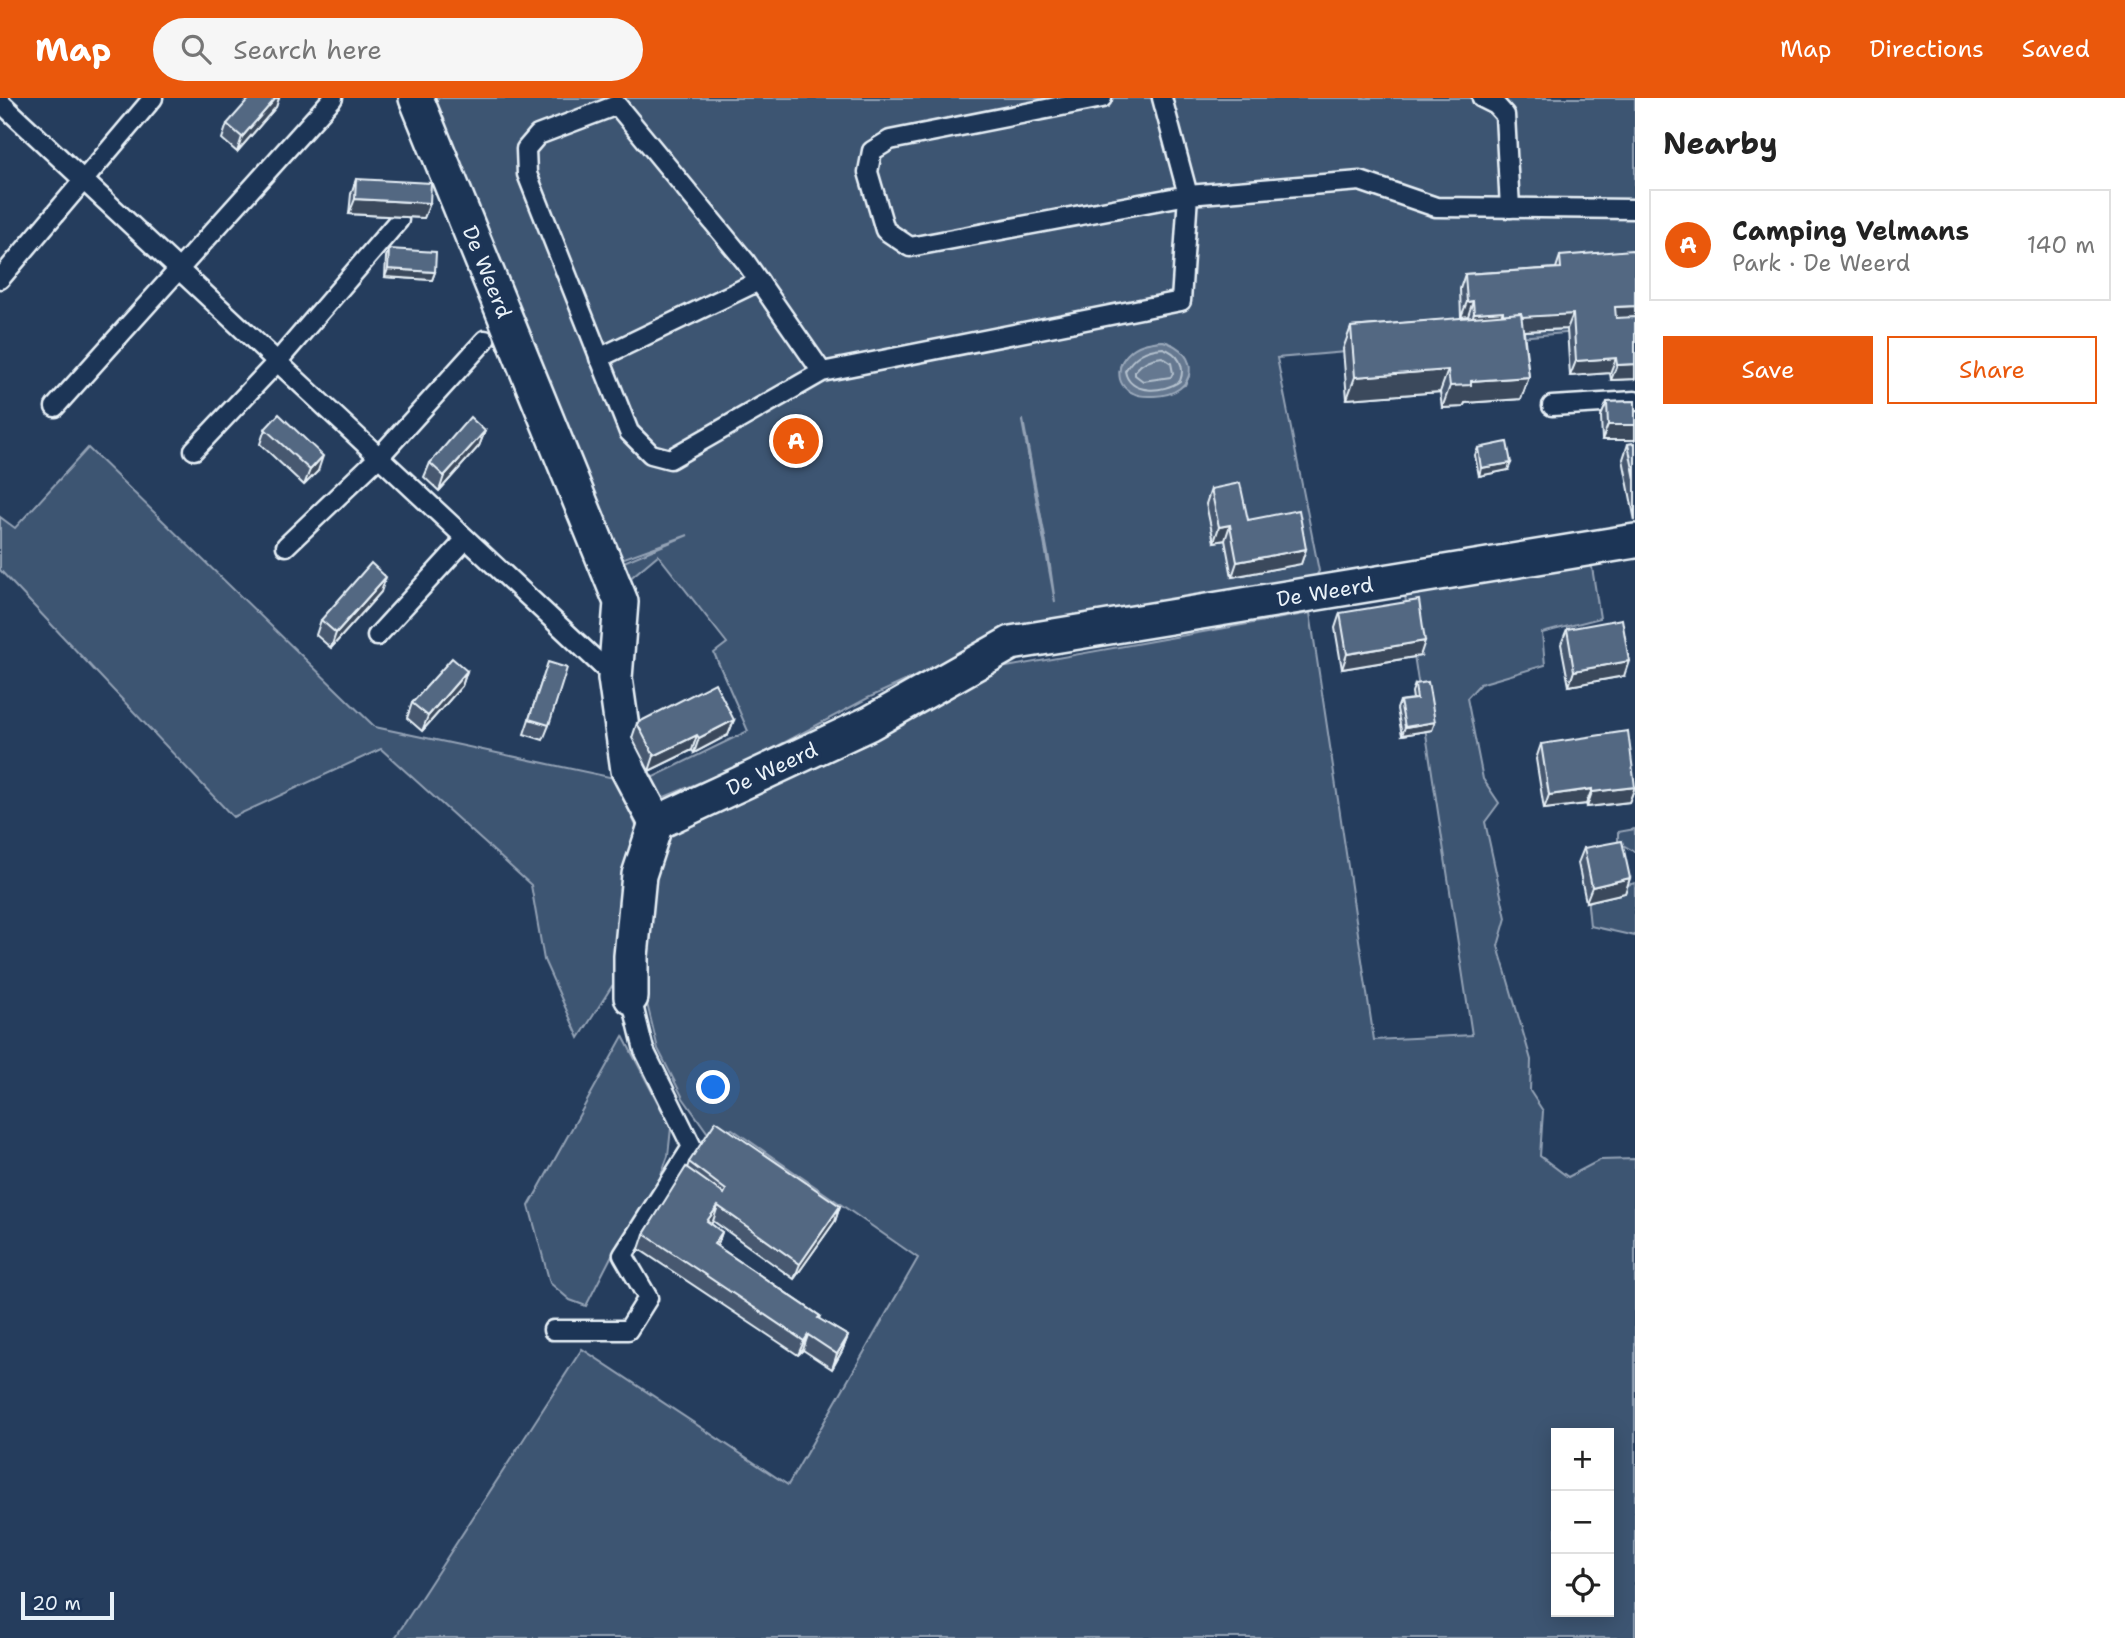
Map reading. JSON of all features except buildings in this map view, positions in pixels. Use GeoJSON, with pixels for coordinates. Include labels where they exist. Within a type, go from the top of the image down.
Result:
{"type":"FeatureCollection","features":[{"type":"Feature","properties":{"kind":"street","name":"De Weerd"},"geometry":{"type":"LineString","coordinates":[[416,98],[621,602],[615,678],[628,770],[656,823],[870,723],[1011,643],[1635,541]]}},
{"type":"Feature","properties":{"kind":"street"},"geometry":{"type":"LineString","coordinates":[[631,997],[631,956],[639,875],[656,823]]}},
{"type":"Feature","properties":{"kind":"lane"},"geometry":{"type":"LineString","coordinates":[[0,279],[153,98]]}},
{"type":"Feature","properties":{"kind":"lane"},"geometry":{"type":"LineString","coordinates":[[55,407],[333,98]]}},
{"type":"Feature","properties":{"kind":"lane"},"geometry":{"type":"LineString","coordinates":[[1102,98],[890,140],[872,151],[868,172],[885,230],[911,247],[1188,195],[1360,181],[1436,207],[1635,209]]}},
{"type":"Feature","properties":{"kind":"lane"},"geometry":{"type":"LineString","coordinates":[[822,372],[759,281],[623,101],[538,135],[526,149],[527,174],[628,432],[651,454],[670,459],[822,372],[1181,301],[1188,195],[1162,98]]}},
{"type":"Feature","properties":{"kind":"lane"},"geometry":{"type":"LineString","coordinates":[[1482,98],[1496,105],[1505,115],[1510,208]]}},
{"type":"Feature","properties":{"kind":"lane"},"geometry":{"type":"LineString","coordinates":[[0,102],[615,678]]}},
{"type":"Feature","properties":{"kind":"lane"},"geometry":{"type":"LineString","coordinates":[[194,450],[277,362],[400,220]]}},
{"type":"Feature","properties":{"kind":"lane"},"geometry":{"type":"LineString","coordinates":[[600,358],[759,281]]}},
{"type":"Feature","properties":{"kind":"lane"},"geometry":{"type":"LineString","coordinates":[[286,545],[379,457],[485,340]]}},
{"type":"Feature","properties":{"kind":"lane"},"geometry":{"type":"LineString","coordinates":[[1552,406],[1635,401]]}},
{"type":"Feature","properties":{"kind":"lane"},"geometry":{"type":"LineString","coordinates":[[377,636],[466,539]]}},
{"type":"Feature","properties":{"kind":"lane"},"geometry":{"type":"LineString","coordinates":[[553,1330],[628,1330],[648,1298],[623,1255],[692,1147],[644,1050],[631,997]]}},
{"type":"Feature","properties":{"kind":"shaded area"},"geometry":{"type":"Polygon","coordinates":[[[427,98],[1635,98],[1635,327],[1277,358],[1319,571],[1314,580],[1010,633],[868,698],[740,766],[657,800],[643,782],[748,731],[714,653],[727,643],[658,555],[622,585],[614,566],[688,535],[616,561],[427,98]],[[1163,341],[1142,346],[1126,356],[1120,372],[1122,382],[1129,392],[1185,385],[1189,376],[1172,344],[1163,341]],[[1022,421],[1055,602],[1049,559],[1022,421]]]}},
{"type":"Feature","properties":{"kind":"shaded area"},"geometry":{"type":"Polygon","coordinates":[[[88,448],[375,727],[619,779],[624,800],[639,832],[619,975],[579,1038],[544,960],[531,885],[381,749],[233,817],[0,570],[0,517],[15,528],[88,448]]]}},
{"type":"Feature","properties":{"kind":"shaded area"},"geometry":{"type":"Polygon","coordinates":[[[1591,561],[1600,618],[1542,633],[1545,665],[1480,684],[1467,698],[1483,779],[1499,803],[1485,822],[1506,918],[1498,946],[1531,1060],[1530,1091],[1543,1111],[1540,1156],[1568,1177],[1600,1160],[1635,1159],[1635,1638],[395,1638],[582,1349],[788,1485],[918,1258],[732,1129],[712,1139],[683,1098],[658,1049],[643,987],[650,861],[676,825],[990,670],[1310,613],[1374,1040],[1472,1035],[1405,596],[1591,561]]]}},
{"type":"Feature","properties":{"kind":"shaded area"},"geometry":{"type":"Polygon","coordinates":[[[1635,829],[1635,852],[1618,842],[1618,832],[1635,829]]]}},
{"type":"Feature","properties":{"kind":"shaded area"},"geometry":{"type":"Polygon","coordinates":[[[1635,883],[1635,936],[1590,926],[1587,895],[1635,883]]]}},
{"type":"Feature","properties":{"kind":"shaded area"},"geometry":{"type":"Polygon","coordinates":[[[623,1036],[671,1128],[668,1156],[659,1180],[613,1253],[586,1306],[570,1300],[550,1283],[529,1206],[623,1036]]]}},
{"type":"Feature","properties":{"kind":"water"},"geometry":{"type":"Polygon","coordinates":[[[1163,341],[1176,346],[1184,354],[1190,372],[1186,381],[1179,389],[1169,394],[1143,396],[1127,389],[1122,384],[1119,373],[1127,355],[1139,346],[1163,341]]]}},
{"type":"Feature","properties":{"kind":"place","name":"Camping Velmans"},"geometry":{"type":"Point","coordinates":[796,441]}}]}
